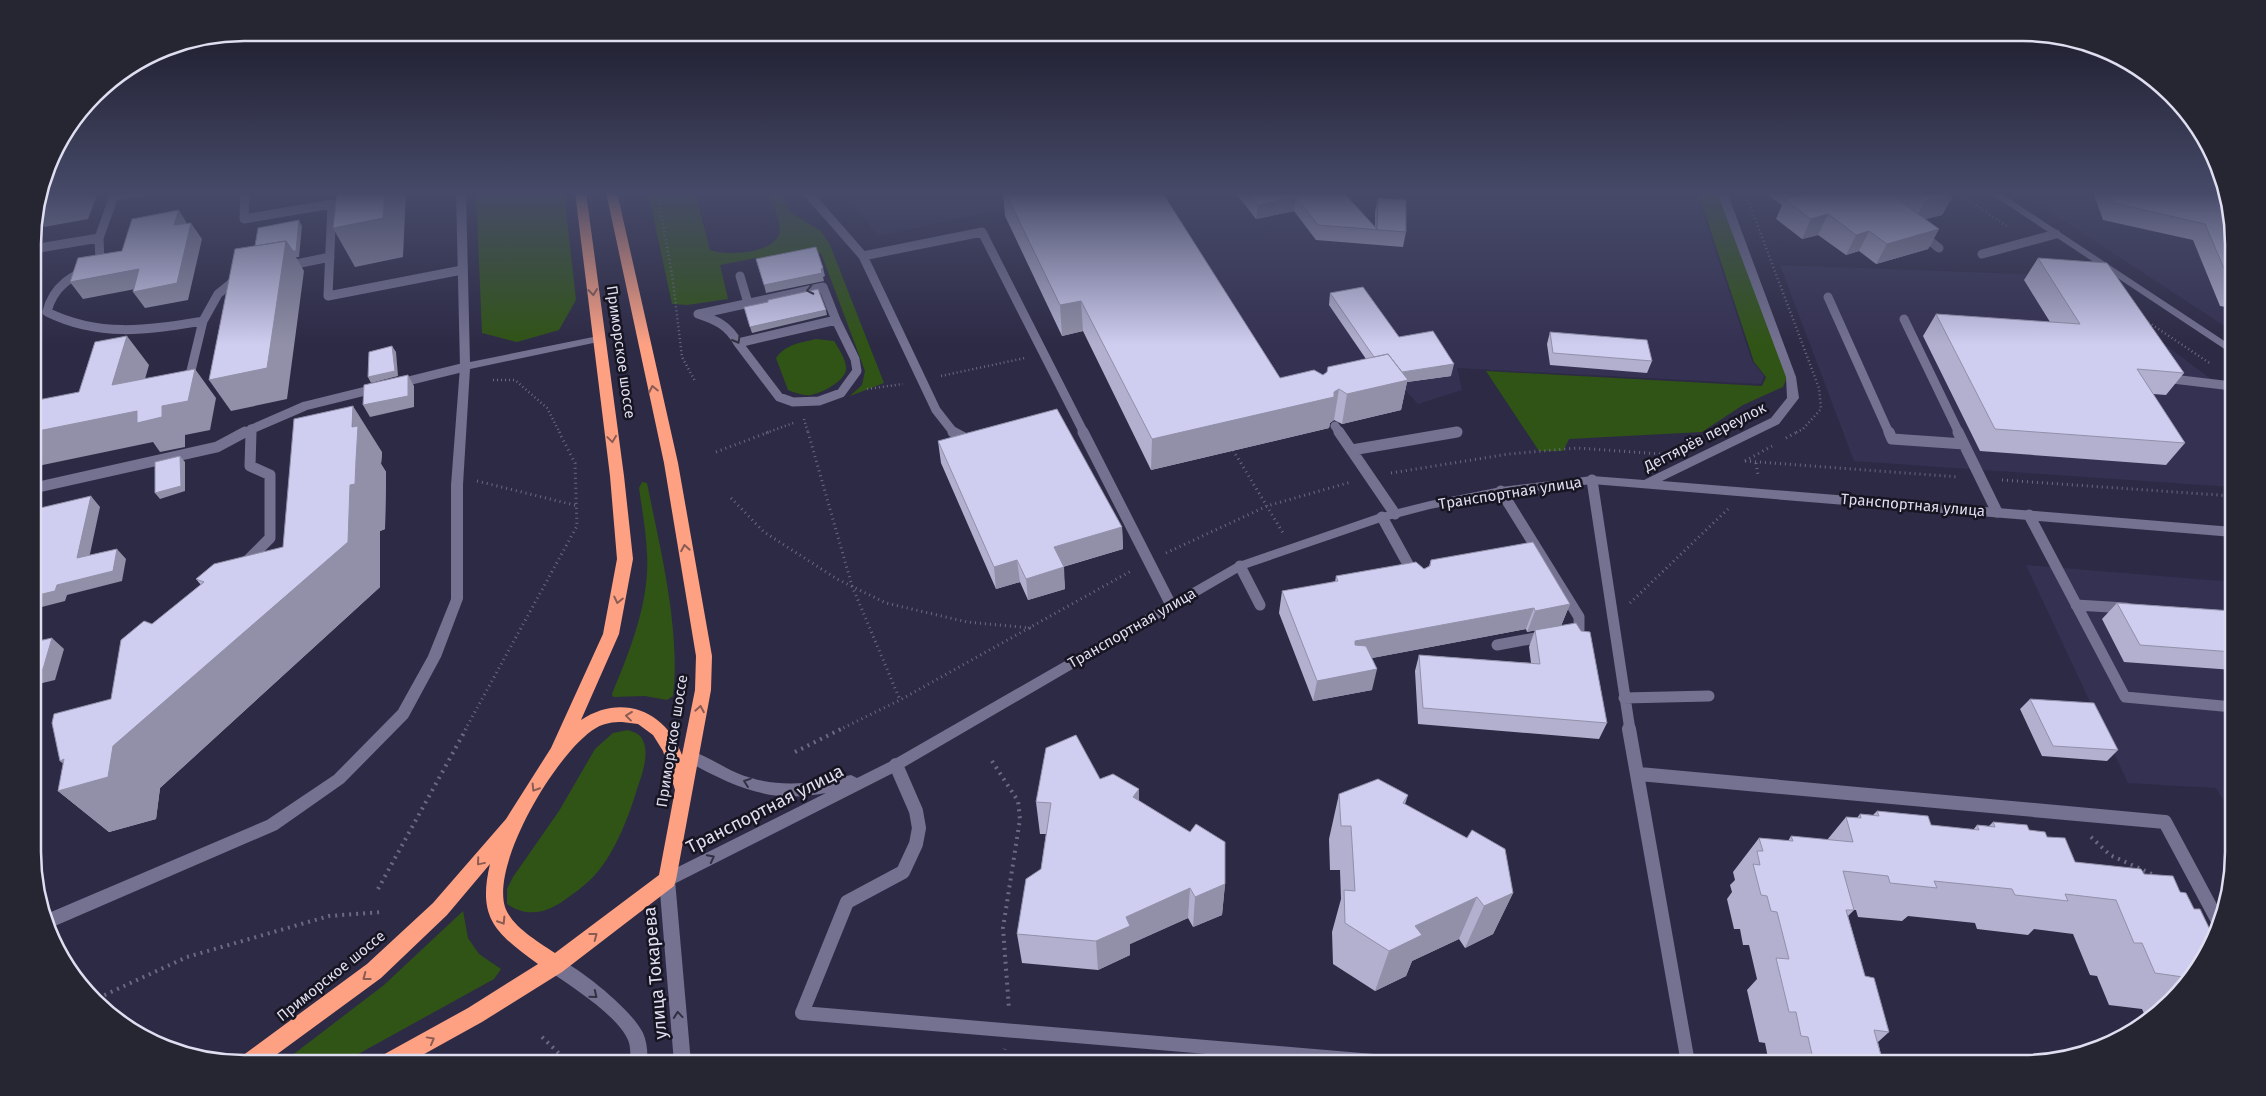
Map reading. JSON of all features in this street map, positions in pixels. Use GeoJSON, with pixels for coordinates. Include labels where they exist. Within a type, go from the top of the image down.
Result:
{"type":"FeatureCollection","features":[{"type":"Feature","properties":{"kind":"highway","name":"Приморское шоссе"},"geometry":{"type":"LineString","coordinates":[[261,1055],[374,971],[440,909],[512,825],[558,752],[611,634],[625,559],[617,476],[586,243]]}},
{"type":"Feature","properties":{"kind":"highway","name":"Приморское шоссе"},"geometry":{"type":"LineString","coordinates":[[626,243],[671,463],[704,656],[703,690],[667,880]]}},
{"type":"Feature","properties":{"kind":"highway"},"geometry":{"type":"LineString","coordinates":[[558,752],[594,721],[610,716],[632,715],[646,720],[666,739],[684,792]]}},
{"type":"Feature","properties":{"kind":"highway"},"geometry":{"type":"LineString","coordinates":[[512,825],[498,865],[493,888],[496,912],[506,928],[555,965]]}},
{"type":"Feature","properties":{"kind":"highway"},"geometry":{"type":"LineString","coordinates":[[404,1055],[475,1015],[555,965],[667,880]]}},
{"type":"Feature","properties":{"kind":"street"},"geometry":{"type":"LineString","coordinates":[[53,919],[272,826],[339,779],[404,714],[434,657],[457,599],[458,485],[465,367],[461,243]]}},
{"type":"Feature","properties":{"kind":"street","name":"Дегтярёв переулок"},"geometry":{"type":"LineString","coordinates":[[1644,485],[1775,421],[1793,398],[1791,377],[1741,243]]}},
{"type":"Feature","properties":{"kind":"street"},"geometry":{"type":"LineString","coordinates":[[2070,243],[2225,346]]}},
{"type":"Feature","properties":{"kind":"street"},"geometry":{"type":"LineString","coordinates":[[465,367],[598,339]]}},
{"type":"Feature","properties":{"kind":"street","name":"Транспортная улица"},"geometry":{"type":"LineString","coordinates":[[667,880],[896,765],[1240,566],[1388,516],[1501,491],[1592,480],[2225,531]]}},
{"type":"Feature","properties":{"kind":"street","name":"Транспортная улица"},"geometry":{"type":"LineString","coordinates":[[691,757],[732,776],[775,790],[810,789],[880,773]]}},
{"type":"Feature","properties":{"kind":"street","name":"улица Токарева"},"geometry":{"type":"LineString","coordinates":[[667,880],[682,1055]]}},
{"type":"Feature","properties":{"kind":"street","name":"улица Токарева"},"geometry":{"type":"LineString","coordinates":[[555,965],[612,1009],[628,1025],[636,1037],[639,1055]]}},
{"type":"Feature","properties":{"kind":"lane"},"geometry":{"type":"LineString","coordinates":[[41,248],[68,243]]}},
{"type":"Feature","properties":{"kind":"lane"},"geometry":{"type":"LineString","coordinates":[[99,243],[100,262],[65,281],[48,298],[47,312],[61,321],[91,328],[133,332],[203,321]]}},
{"type":"Feature","properties":{"kind":"lane"},"geometry":{"type":"LineString","coordinates":[[330,243],[328,296],[462,270]]}},
{"type":"Feature","properties":{"kind":"lane"},"geometry":{"type":"LineString","coordinates":[[852,243],[863,256],[936,410],[951,432],[958,438],[969,441],[982,440]]}},
{"type":"Feature","properties":{"kind":"lane"},"geometry":{"type":"LineString","coordinates":[[863,256],[927,243]]}},
{"type":"Feature","properties":{"kind":"lane"},"geometry":{"type":"LineString","coordinates":[[987,243],[1070,419],[1171,606]]}},
{"type":"Feature","properties":{"kind":"lane"},"geometry":{"type":"LineString","coordinates":[[1933,243],[1940,248]]}},
{"type":"Feature","properties":{"kind":"lane"},"geometry":{"type":"LineString","coordinates":[[1982,254],[2024,243]]}},
{"type":"Feature","properties":{"kind":"lane"},"geometry":{"type":"LineString","coordinates":[[277,268],[330,256]]}},
{"type":"Feature","properties":{"kind":"lane"},"geometry":{"type":"LineString","coordinates":[[184,396],[203,321],[218,294],[242,275],[250,273]]}},
{"type":"Feature","properties":{"kind":"lane"},"geometry":{"type":"LineString","coordinates":[[740,276],[748,304]]}},
{"type":"Feature","properties":{"kind":"lane"},"geometry":{"type":"LineString","coordinates":[[823,287],[836,320],[855,359],[857,371],[840,393],[819,401],[792,402],[779,398],[732,332],[719,321],[698,314],[823,287]]}},
{"type":"Feature","properties":{"kind":"lane"},"geometry":{"type":"LineString","coordinates":[[1828,296],[1892,439],[1964,444]]}},
{"type":"Feature","properties":{"kind":"lane"},"geometry":{"type":"LineString","coordinates":[[1904,319],[1997,512]]}},
{"type":"Feature","properties":{"kind":"lane"},"geometry":{"type":"LineString","coordinates":[[738,343],[836,320]]}},
{"type":"Feature","properties":{"kind":"lane"},"geometry":{"type":"LineString","coordinates":[[41,486],[217,447],[251,429],[305,406],[465,367]]}},
{"type":"Feature","properties":{"kind":"lane"},"geometry":{"type":"LineString","coordinates":[[2161,378],[2225,385]]}},
{"type":"Feature","properties":{"kind":"lane"},"geometry":{"type":"LineString","coordinates":[[1335,426],[1352,450],[1388,516],[1418,583]]}},
{"type":"Feature","properties":{"kind":"lane"},"geometry":{"type":"LineString","coordinates":[[236,572],[270,538],[270,475],[250,466],[251,429]]}},
{"type":"Feature","properties":{"kind":"lane"},"geometry":{"type":"LineString","coordinates":[[1352,450],[1457,432]]}},
{"type":"Feature","properties":{"kind":"lane"},"geometry":{"type":"LineString","coordinates":[[1592,480],[1624,698],[1687,1055]]}},
{"type":"Feature","properties":{"kind":"lane"},"geometry":{"type":"LineString","coordinates":[[1497,645],[1579,630],[1579,617],[1501,491]]}},
{"type":"Feature","properties":{"kind":"lane"},"geometry":{"type":"LineString","coordinates":[[2029,515],[2125,697],[2225,706]]}},
{"type":"Feature","properties":{"kind":"lane"},"geometry":{"type":"LineString","coordinates":[[1240,566],[1260,605]]}},
{"type":"Feature","properties":{"kind":"lane"},"geometry":{"type":"LineString","coordinates":[[2076,604],[2135,609]]}},
{"type":"Feature","properties":{"kind":"lane"},"geometry":{"type":"LineString","coordinates":[[1624,698],[1709,696]]}},
{"type":"Feature","properties":{"kind":"lane"},"geometry":{"type":"LineString","coordinates":[[896,765],[914,803],[919,829],[912,851],[904,872],[846,902],[802,1013],[1291,1055]]}},
{"type":"Feature","properties":{"kind":"lane"},"geometry":{"type":"LineString","coordinates":[[1638,774],[2165,822],[2215,915]]}},
{"type":"Feature","properties":{"kind":"path"},"geometry":{"type":"LineString","coordinates":[[666,243],[682,357],[695,381]]}},
{"type":"Feature","properties":{"kind":"path"},"geometry":{"type":"LineString","coordinates":[[2142,318],[2216,367]]}},
{"type":"Feature","properties":{"kind":"path"},"geometry":{"type":"LineString","coordinates":[[378,889],[578,526],[576,463],[547,408],[515,380],[485,380]]}},
{"type":"Feature","properties":{"kind":"path"},"geometry":{"type":"LineString","coordinates":[[804,418],[852,586],[900,700]]}},
{"type":"Feature","properties":{"kind":"path"},"geometry":{"type":"LineString","coordinates":[[1233,450],[1292,548]]}},
{"type":"Feature","properties":{"kind":"path"},"geometry":{"type":"LineString","coordinates":[[1756,463],[1759,480]]}},
{"type":"Feature","properties":{"kind":"path"},"geometry":{"type":"LineString","coordinates":[[458,485],[477,481],[578,506]]}},
{"type":"Feature","properties":{"kind":"path"},"geometry":{"type":"LineString","coordinates":[[732,498],[764,532],[852,586],[886,603],[967,622],[1032,628]]}},
{"type":"Feature","properties":{"kind":"path"},"geometry":{"type":"LineString","coordinates":[[1613,620],[1730,507]]}},
{"type":"Feature","properties":{"kind":"path"},"geometry":{"type":"LineString","coordinates":[[992,761],[1018,801],[1020,819],[1003,928],[1010,1030],[1004,1055]]}},
{"type":"Feature","properties":{"kind":"path"},"geometry":{"type":"LineString","coordinates":[[2068,814],[2110,855],[2158,877]]}},
{"type":"Feature","properties":{"kind":"path"},"geometry":{"type":"LineString","coordinates":[[102,996],[187,957],[329,916],[382,912]]}},
{"type":"Feature","properties":{"kind":"path"},"geometry":{"type":"LineString","coordinates":[[542,1036],[561,1055]]}},
{"type":"Feature","properties":{"kind":"shaded area"},"geometry":{"type":"Polygon","coordinates":[[[1190,243],[1713,243],[1752,361],[1764,376],[1761,384],[1457,368],[1462,390],[1418,404],[1397,381],[1293,403],[1190,243]]]}},
{"type":"Feature","properties":{"kind":"shaded area"},"geometry":{"type":"Polygon","coordinates":[[[2098,243],[2225,243],[2225,326],[2098,243]]]}},
{"type":"Feature","properties":{"kind":"shaded area"},"geometry":{"type":"Polygon","coordinates":[[[1780,265],[2074,276],[2225,390],[2225,487],[1854,461],[1780,265]]]}},
{"type":"Feature","properties":{"kind":"shaded area"},"geometry":{"type":"Polygon","coordinates":[[[2026,565],[2225,581],[2225,803],[2216,788],[2128,783],[2026,565]]]}},
{"type":"Feature","properties":{"kind":"green space"},"geometry":{"type":"Polygon","coordinates":[[[478,243],[570,243],[576,300],[559,330],[517,342],[482,333],[478,243]]]}},
{"type":"Feature","properties":{"kind":"green space"},"geometry":{"type":"Polygon","coordinates":[[[659,243],[708,243],[710,250],[737,253],[748,252],[772,243],[829,243],[884,383],[850,396],[862,385],[865,371],[821,253],[758,266],[756,258],[720,265],[728,299],[687,305],[672,304],[659,243]]]}},
{"type":"Feature","properties":{"kind":"green space"},"geometry":{"type":"Polygon","coordinates":[[[1715,243],[1739,243],[1787,377],[1783,387],[1743,405],[1702,432],[1569,439],[1563,451],[1539,451],[1486,371],[1762,386],[1766,377],[1754,362],[1715,243]]]}},
{"type":"Feature","properties":{"kind":"green space"},"geometry":{"type":"Polygon","coordinates":[[[816,339],[834,341],[845,363],[846,370],[844,374],[837,383],[815,394],[805,395],[788,390],[776,358],[789,347],[816,339]]]}},
{"type":"Feature","properties":{"kind":"green space"},"geometry":{"type":"Polygon","coordinates":[[[642,482],[647,483],[672,617],[675,671],[673,696],[667,700],[645,696],[613,697],[612,694],[632,643],[645,590],[647,571],[646,545],[639,488],[642,482]]]}},
{"type":"Feature","properties":{"kind":"green space"},"geometry":{"type":"Polygon","coordinates":[[[628,730],[641,737],[645,749],[645,763],[634,800],[619,838],[606,861],[584,885],[552,908],[530,912],[522,911],[507,904],[507,889],[513,877],[559,811],[595,749],[613,733],[628,730]]]}},
{"type":"Feature","properties":{"kind":"green space"},"geometry":{"type":"Polygon","coordinates":[[[463,911],[468,938],[479,954],[501,969],[494,979],[356,1055],[292,1055],[384,985],[463,911]]]}},
{"type":"Feature","properties":{"kind":"building"},"geometry":{"type":"Polygon","coordinates":[[[124,243],[186,243],[177,283],[133,292],[139,269],[70,282],[78,258],[122,251],[124,243]]]}},
{"type":"Feature","properties":{"kind":"building"},"geometry":{"type":"Polygon","coordinates":[[[255,243],[273,243],[255,246],[255,243]]]}},
{"type":"Feature","properties":{"kind":"building"},"geometry":{"type":"Polygon","coordinates":[[[272,243],[286,243],[267,368],[209,380],[235,249],[272,243]]]}},
{"type":"Feature","properties":{"kind":"building"},"geometry":{"type":"Polygon","coordinates":[[[288,243],[297,243],[296,251],[293,251],[288,243]]]}},
{"type":"Feature","properties":{"kind":"building"},"geometry":{"type":"Polygon","coordinates":[[[1030,243],[1194,243],[1280,378],[1314,370],[1323,375],[1327,372],[1328,367],[1388,354],[1408,380],[1347,394],[1339,389],[1334,392],[1334,397],[1152,439],[1081,301],[1060,305],[1030,243]]]}},
{"type":"Feature","properties":{"kind":"building"},"geometry":{"type":"Polygon","coordinates":[[[2213,243],[2225,243],[2225,271],[2213,243]]]}},
{"type":"Feature","properties":{"kind":"building"},"geometry":{"type":"Polygon","coordinates":[[[816,247],[823,268],[821,269],[822,273],[764,285],[756,259],[816,247]]]}},
{"type":"Feature","properties":{"kind":"building"},"geometry":{"type":"Polygon","coordinates":[[[2038,258],[2107,263],[2184,373],[2137,369],[2185,443],[1995,429],[1936,314],[2080,324],[2038,258]]]}},
{"type":"Feature","properties":{"kind":"building"},"geometry":{"type":"Polygon","coordinates":[[[1363,287],[1399,337],[1433,331],[1454,364],[1402,372],[1388,354],[1374,357],[1330,293],[1363,287]]]}},
{"type":"Feature","properties":{"kind":"building"},"geometry":{"type":"Polygon","coordinates":[[[818,289],[826,310],[750,327],[744,307],[818,289]]]}},
{"type":"Feature","properties":{"kind":"building"},"geometry":{"type":"Polygon","coordinates":[[[1550,332],[1647,340],[1652,361],[1553,353],[1550,332]]]}},
{"type":"Feature","properties":{"kind":"building"},"geometry":{"type":"Polygon","coordinates":[[[127,336],[112,385],[195,369],[188,401],[162,406],[162,417],[137,423],[137,411],[41,430],[41,399],[79,392],[95,342],[127,336]]]}},
{"type":"Feature","properties":{"kind":"building"},"geometry":{"type":"Polygon","coordinates":[[[392,346],[395,371],[368,377],[369,352],[392,346]]]}},
{"type":"Feature","properties":{"kind":"building"},"geometry":{"type":"Polygon","coordinates":[[[408,375],[408,396],[363,405],[364,385],[408,375]]]}},
{"type":"Feature","properties":{"kind":"building"},"geometry":{"type":"Polygon","coordinates":[[[353,406],[352,427],[358,426],[355,484],[350,485],[348,542],[113,746],[108,777],[58,791],[64,759],[60,761],[52,723],[54,714],[111,699],[121,640],[144,621],[152,624],[204,582],[196,579],[214,564],[283,547],[294,419],[353,406]]]}},
{"type":"Feature","properties":{"kind":"building"},"geometry":{"type":"Polygon","coordinates":[[[1057,409],[1122,527],[1054,547],[1064,567],[1026,579],[1017,560],[994,567],[938,441],[1057,409]]]}},
{"type":"Feature","properties":{"kind":"building"},"geometry":{"type":"Polygon","coordinates":[[[180,456],[181,486],[155,493],[155,462],[180,456]]]}},
{"type":"Feature","properties":{"kind":"building"},"geometry":{"type":"Polygon","coordinates":[[[91,496],[77,558],[117,549],[113,571],[57,585],[55,591],[41,594],[41,508],[91,496]]]}},
{"type":"Feature","properties":{"kind":"building"},"geometry":{"type":"Polygon","coordinates":[[[1533,542],[1570,604],[1535,611],[1534,608],[1355,641],[1355,645],[1366,646],[1377,669],[1317,681],[1282,591],[1338,581],[1336,576],[1416,562],[1424,569],[1430,566],[1431,560],[1533,542]]]}},
{"type":"Feature","properties":{"kind":"building"},"geometry":{"type":"Polygon","coordinates":[[[2117,603],[2225,610],[2225,651],[2140,645],[2117,603]]]}},
{"type":"Feature","properties":{"kind":"building"},"geometry":{"type":"Polygon","coordinates":[[[1576,623],[1581,631],[1590,632],[1607,723],[1423,708],[1419,655],[1540,664],[1535,630],[1576,623]]]}},
{"type":"Feature","properties":{"kind":"building"},"geometry":{"type":"Polygon","coordinates":[[[52,638],[43,669],[41,669],[41,640],[52,638]]]}},
{"type":"Feature","properties":{"kind":"building"},"geometry":{"type":"Polygon","coordinates":[[[2030,699],[2094,703],[2118,750],[2053,746],[2030,699]]]}},
{"type":"Feature","properties":{"kind":"building"},"geometry":{"type":"Polygon","coordinates":[[[1076,735],[1100,779],[1113,774],[1139,789],[1133,797],[1190,832],[1196,824],[1225,842],[1225,884],[1195,897],[1190,888],[1126,917],[1130,926],[1096,941],[1017,934],[1026,879],[1041,869],[1051,803],[1036,802],[1046,748],[1076,735]]]}},
{"type":"Feature","properties":{"kind":"building"},"geometry":{"type":"Polygon","coordinates":[[[1378,779],[1408,795],[1403,803],[1467,838],[1472,830],[1505,849],[1513,893],[1484,906],[1477,897],[1415,926],[1422,935],[1389,951],[1345,923],[1344,890],[1355,891],[1351,826],[1341,826],[1339,794],[1378,779]]]}},
{"type":"Feature","properties":{"kind":"building"},"geometry":{"type":"Polygon","coordinates":[[[1877,811],[1928,816],[1931,825],[1979,830],[1977,825],[1995,827],[1993,822],[2027,825],[2029,830],[2045,832],[2047,837],[2065,838],[2075,862],[2141,869],[2144,874],[2173,876],[2180,892],[2186,893],[2194,909],[2200,909],[2210,929],[2198,953],[2182,977],[2155,973],[2142,943],[2134,943],[2116,900],[2065,894],[2068,901],[2015,895],[2012,889],[1934,881],[1937,888],[1890,883],[1888,876],[1843,871],[1854,910],[1846,910],[1865,976],[1874,978],[1889,1032],[1874,1030],[1881,1055],[1812,1055],[1808,1037],[1801,1036],[1796,1012],[1789,1012],[1776,958],[1789,959],[1777,912],[1771,911],[1767,896],[1761,895],[1753,864],[1760,865],[1757,851],[1763,851],[1759,838],[1793,841],[1791,836],[1853,842],[1846,817],[1861,818],[1860,814],[1879,816],[1877,811]]]}}]}
